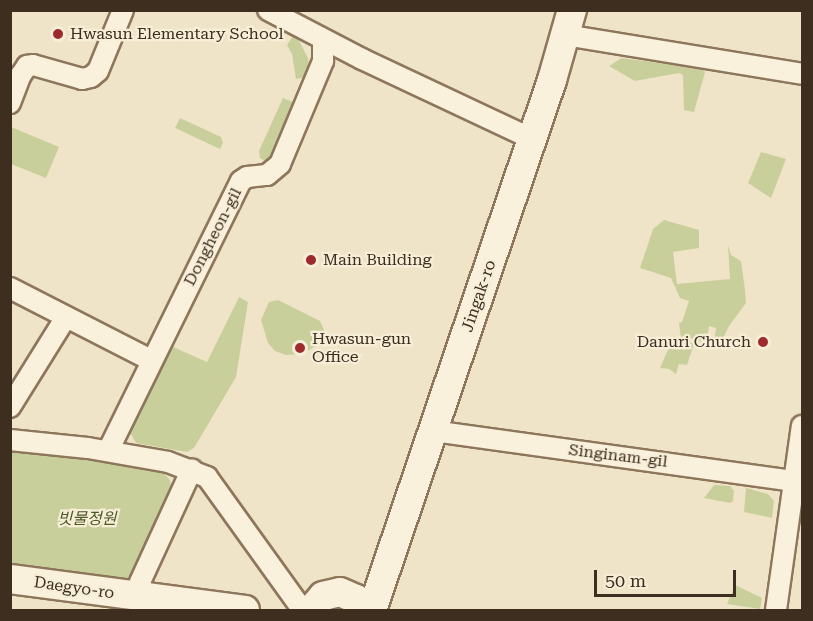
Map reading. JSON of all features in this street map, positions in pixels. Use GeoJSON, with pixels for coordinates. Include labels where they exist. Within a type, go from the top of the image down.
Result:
{"type":"FeatureCollection","features":[{"type":"Feature","properties":{"kind":"street"},"geometry":{"type":"LineString","coordinates":[[10,103],[27,66],[33,65],[82,79],[91,78],[98,71],[123,10]]}},
{"type":"Feature","properties":{"kind":"street"},"geometry":{"type":"LineString","coordinates":[[268,10],[323,40],[532,139]]}},
{"type":"Feature","properties":{"kind":"street"},"geometry":{"type":"LineString","coordinates":[[569,23],[802,74]]}},
{"type":"Feature","properties":{"kind":"street","name":"Jingak-ro"},"geometry":{"type":"LineString","coordinates":[[381,579],[532,139],[569,23]]}},
{"type":"Feature","properties":{"kind":"street","name":"Dongheon-gil"},"geometry":{"type":"LineString","coordinates":[[108,452],[151,360],[241,181],[247,177],[267,175],[280,164],[323,61],[323,40]]}},
{"type":"Feature","properties":{"kind":"street"},"geometry":{"type":"LineString","coordinates":[[10,288],[151,360]]}},
{"type":"Feature","properties":{"kind":"street"},"geometry":{"type":"LineString","coordinates":[[10,407],[66,316]]}},
{"type":"Feature","properties":{"kind":"street"},"geometry":{"type":"LineString","coordinates":[[776,610],[799,481],[802,426]]}},
{"type":"Feature","properties":{"kind":"street","name":"Singinam-gil"},"geometry":{"type":"LineString","coordinates":[[433,431],[799,481]]}},
{"type":"Feature","properties":{"kind":"street"},"geometry":{"type":"LineString","coordinates":[[10,440],[108,452],[168,462],[192,469],[207,477],[219,491],[305,608],[331,593],[362,606],[381,579],[397,610]]}},
{"type":"Feature","properties":{"kind":"street"},"geometry":{"type":"LineString","coordinates":[[142,604],[140,582],[192,469]]}},
{"type":"Feature","properties":{"kind":"street","name":"Daegyo-ro"},"geometry":{"type":"LineString","coordinates":[[10,579],[142,604],[245,610]]}},
{"type":"Feature","properties":{"kind":"green space"},"geometry":{"type":"Polygon","coordinates":[[[295,33],[308,58],[309,69],[307,77],[296,79],[292,54],[287,45],[295,33]]]}},
{"type":"Feature","properties":{"kind":"green space"},"geometry":{"type":"Polygon","coordinates":[[[622,58],[703,69],[705,72],[694,112],[684,110],[683,75],[679,73],[635,81],[609,66],[622,58]]]}},
{"type":"Feature","properties":{"kind":"green space"},"geometry":{"type":"Polygon","coordinates":[[[283,98],[293,102],[295,109],[276,157],[267,162],[260,158],[259,151],[283,98]]]}},
{"type":"Feature","properties":{"kind":"green space"},"geometry":{"type":"Polygon","coordinates":[[[180,118],[221,137],[223,143],[220,149],[175,128],[180,118]]]}},
{"type":"Feature","properties":{"kind":"green space"},"geometry":{"type":"Polygon","coordinates":[[[11,127],[59,147],[46,178],[11,164],[11,127]]]}},
{"type":"Feature","properties":{"kind":"green space"},"geometry":{"type":"Polygon","coordinates":[[[761,152],[786,159],[771,198],[748,183],[761,152]]]}},
{"type":"Feature","properties":{"kind":"green space"},"geometry":{"type":"Polygon","coordinates":[[[664,220],[699,230],[699,248],[673,252],[677,284],[730,279],[728,245],[731,255],[741,261],[745,290],[746,303],[729,326],[718,349],[713,348],[716,328],[709,326],[706,347],[703,347],[702,342],[691,338],[682,339],[694,344],[687,365],[679,364],[676,374],[669,369],[660,368],[674,336],[681,339],[679,323],[682,322],[689,301],[680,298],[671,278],[640,268],[653,229],[664,220]]]}},
{"type":"Feature","properties":{"kind":"green space"},"geometry":{"type":"Polygon","coordinates":[[[239,297],[248,302],[236,377],[194,448],[187,452],[136,443],[129,431],[171,346],[207,362],[239,297]]]}},
{"type":"Feature","properties":{"kind":"green space"},"geometry":{"type":"Polygon","coordinates":[[[278,300],[320,321],[325,332],[323,342],[302,354],[286,355],[275,351],[268,343],[261,320],[269,302],[278,300]]]}},
{"type":"Feature","properties":{"kind":"green space","name":"빗물정원"},"geometry":{"type":"Polygon","coordinates":[[[10,449],[161,470],[170,480],[172,492],[127,581],[11,565],[10,449]]]}},
{"type":"Feature","properties":{"kind":"green space"},"geometry":{"type":"Polygon","coordinates":[[[714,485],[730,486],[734,491],[733,501],[730,503],[704,498],[714,485]]]}},
{"type":"Feature","properties":{"kind":"green space"},"geometry":{"type":"Polygon","coordinates":[[[746,488],[768,494],[774,501],[772,518],[744,512],[746,488]]]}},
{"type":"Feature","properties":{"kind":"green space"},"geometry":{"type":"Polygon","coordinates":[[[735,585],[762,598],[760,609],[727,604],[735,585]]]}},
{"type":"Feature","properties":{"kind":"place","name":"Hwasun Elementary School"},"geometry":{"type":"Point","coordinates":[58,34]}},
{"type":"Feature","properties":{"kind":"place","name":"Main Building"},"geometry":{"type":"Point","coordinates":[311,260]}},
{"type":"Feature","properties":{"kind":"place","name":"Danuri Church"},"geometry":{"type":"Point","coordinates":[763,342]}},
{"type":"Feature","properties":{"kind":"place","name":"Hwasun-gun Office"},"geometry":{"type":"Point","coordinates":[300,348]}}]}
